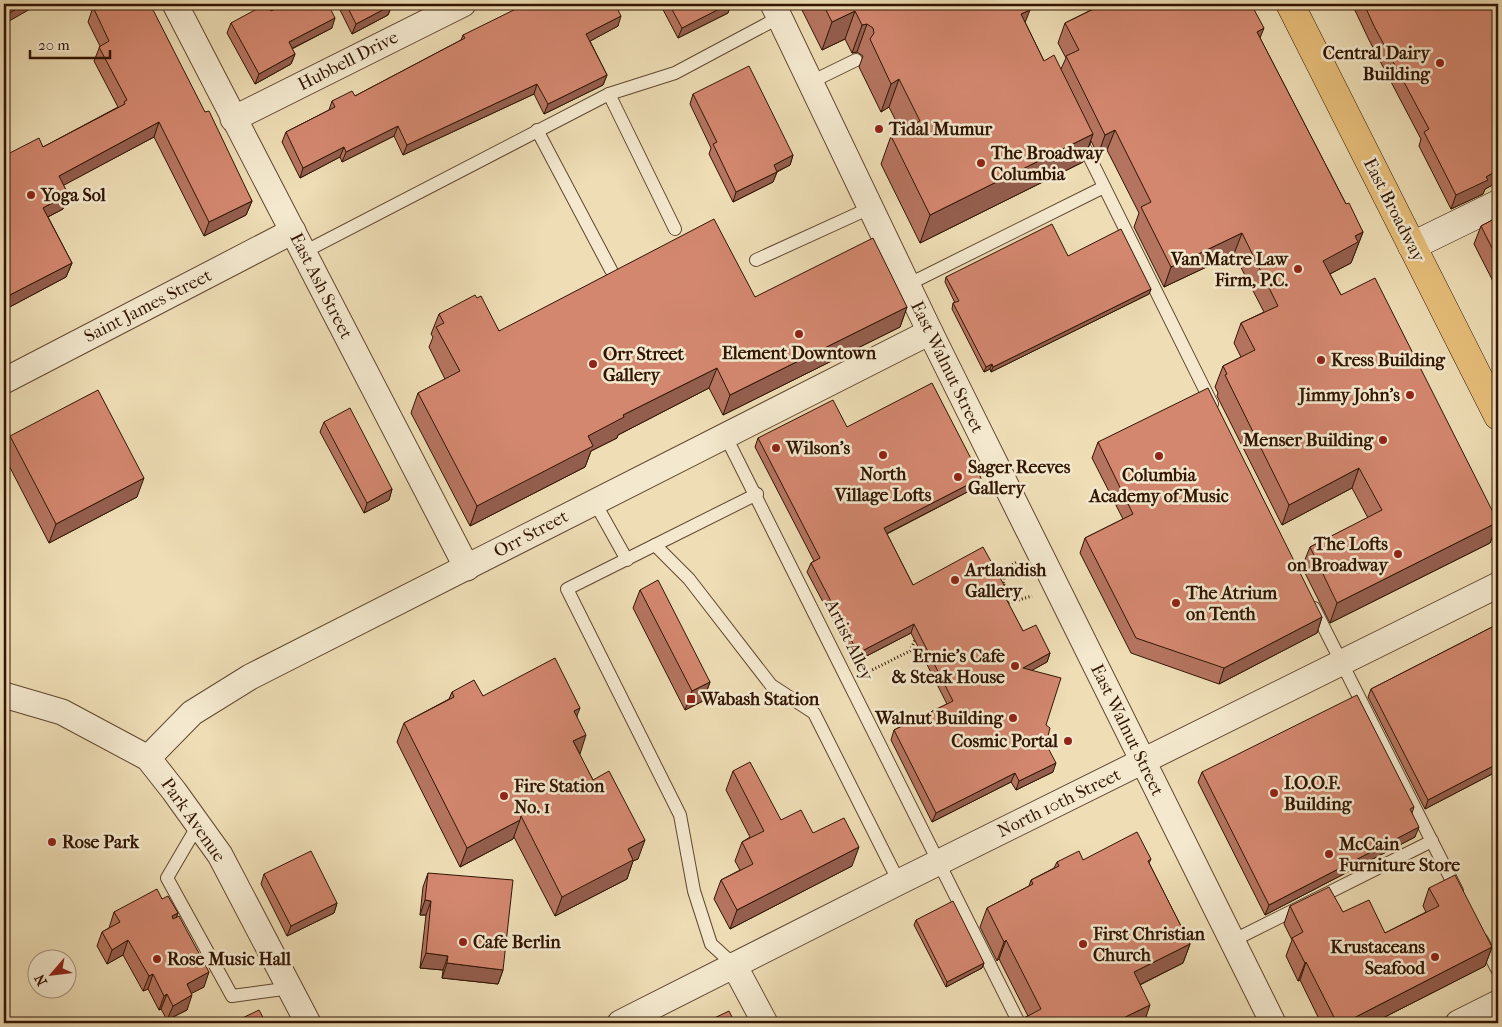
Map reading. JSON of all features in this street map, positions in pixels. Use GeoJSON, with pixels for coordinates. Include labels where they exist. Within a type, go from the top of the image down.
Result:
{"type":"FeatureCollection","features":[{"type":"Feature","properties":{"kind":"main road","name":"East Broadway"},"geometry":{"type":"LineString","coordinates":[[1290,4],[1498,416]]}},
{"type":"Feature","properties":{"kind":"street","name":"East Ash Street"},"geometry":{"type":"LineString","coordinates":[[176,4],[468,568]]}},
{"type":"Feature","properties":{"kind":"street","name":"Hubbell Drive"},"geometry":{"type":"LineString","coordinates":[[234,119],[463,4]]}},
{"type":"Feature","properties":{"kind":"street","name":"East Walnut Street"},"geometry":{"type":"LineString","coordinates":[[776,10],[930,332],[1272,1023]]}},
{"type":"Feature","properties":{"kind":"street"},"geometry":{"type":"LineString","coordinates":[[1412,246],[1498,204]]}},
{"type":"Feature","properties":{"kind":"street","name":"Saint James Street"},"geometry":{"type":"LineString","coordinates":[[4,381],[298,242]]}},
{"type":"Feature","properties":{"kind":"street","name":"Orr Street"},"geometry":{"type":"LineString","coordinates":[[148,758],[192,713],[250,677],[468,568],[594,500],[930,332]]}},
{"type":"Feature","properties":{"kind":"street","name":"North 10th Street"},"geometry":{"type":"LineString","coordinates":[[620,1023],[1142,761],[1498,586]]}},
{"type":"Feature","properties":{"kind":"street","name":"Park Avenue"},"geometry":{"type":"LineString","coordinates":[[4,695],[62,712],[148,758],[220,855],[308,1023]]}},
{"type":"Feature","properties":{"kind":"street"},"geometry":{"type":"LineString","coordinates":[[734,965],[765,1023]]}},
{"type":"Feature","properties":{"kind":"street"},"geometry":{"type":"LineString","coordinates":[[1458,1023],[1498,1003]]}},
{"type":"Feature","properties":{"kind":"lane"},"geometry":{"type":"LineString","coordinates":[[298,242],[537,130],[609,94],[675,73],[776,10]]}},
{"type":"Feature","properties":{"kind":"lane"},"geometry":{"type":"LineString","coordinates":[[810,82],[856,60]]}},
{"type":"Feature","properties":{"kind":"lane"},"geometry":{"type":"LineString","coordinates":[[609,94],[675,230]]}},
{"type":"Feature","properties":{"kind":"lane"},"geometry":{"type":"LineString","coordinates":[[1073,123],[1219,420]]}},
{"type":"Feature","properties":{"kind":"lane"},"geometry":{"type":"LineString","coordinates":[[537,130],[611,270]]}},
{"type":"Feature","properties":{"kind":"lane"},"geometry":{"type":"LineString","coordinates":[[907,284],[1104,187]]}},
{"type":"Feature","properties":{"kind":"lane"},"geometry":{"type":"LineString","coordinates":[[756,260],[870,208]]}},
{"type":"Feature","properties":{"kind":"lane","name":"Artist Alley"},"geometry":{"type":"LineString","coordinates":[[726,435],[1020,1023]]}},
{"type":"Feature","properties":{"kind":"lane"},"geometry":{"type":"LineString","coordinates":[[734,965],[711,944],[694,892],[680,815],[566,589],[756,494]]}},
{"type":"Feature","properties":{"kind":"lane"},"geometry":{"type":"LineString","coordinates":[[594,500],[627,560]]}},
{"type":"Feature","properties":{"kind":"lane"},"geometry":{"type":"LineString","coordinates":[[655,545],[688,579],[771,685],[814,713],[899,882]]}},
{"type":"Feature","properties":{"kind":"lane"},"geometry":{"type":"LineString","coordinates":[[1309,598],[1461,899]]}},
{"type":"Feature","properties":{"kind":"lane"},"geometry":{"type":"LineString","coordinates":[[198,825],[167,878],[232,996],[291,988]]}},
{"type":"Feature","properties":{"kind":"lane"},"geometry":{"type":"LineString","coordinates":[[1232,941],[1432,841]]}},
{"type":"Feature","properties":{"kind":"lane"},"geometry":{"type":"LineString","coordinates":[[1475,926],[1498,971]]}},
{"type":"Feature","properties":{"kind":"path"},"geometry":{"type":"LineString","coordinates":[[991,576],[1017,562]]}},
{"type":"Feature","properties":{"kind":"path"},"geometry":{"type":"LineString","coordinates":[[1003,584],[1006,568]]}},
{"type":"Feature","properties":{"kind":"path"},"geometry":{"type":"LineString","coordinates":[[995,584],[1003,584],[1009,588],[1016,601]]}},
{"type":"Feature","properties":{"kind":"path"},"geometry":{"type":"LineString","coordinates":[[1001,605],[1033,595]]}},
{"type":"Feature","properties":{"kind":"path"},"geometry":{"type":"LineString","coordinates":[[850,682],[910,651],[917,636]]}},
{"type":"Feature","properties":{"kind":"building"},"geometry":{"type":"Polygon","coordinates":[[[4,4],[25,4],[4,16],[4,4]]]}},
{"type":"Feature","properties":{"kind":"building"},"geometry":{"type":"Polygon","coordinates":[[[100,4],[150,4],[205,112],[209,111],[252,201],[209,222],[159,122],[59,176],[68,194],[43,208],[72,263],[4,298],[4,156],[39,138],[43,147],[125,104],[124,102],[127,100],[99,47],[109,41],[93,7],[100,4]]]}},
{"type":"Feature","properties":{"kind":"building"},"geometry":{"type":"Polygon","coordinates":[[[266,4],[271,11],[285,4],[328,4],[335,18],[289,42],[295,54],[259,74],[231,23],[266,4]]]}},
{"type":"Feature","properties":{"kind":"building"},"geometry":{"type":"Polygon","coordinates":[[[346,4],[391,4],[392,5],[356,24],[346,4]]]}},
{"type":"Feature","properties":{"kind":"building"},"geometry":{"type":"Polygon","coordinates":[[[526,4],[615,4],[621,16],[586,34],[607,75],[548,104],[537,84],[407,145],[398,126],[346,152],[344,147],[303,168],[286,132],[335,107],[332,101],[352,91],[355,96],[465,38],[463,35],[526,4]]]}},
{"type":"Feature","properties":{"kind":"building"},"geometry":{"type":"Polygon","coordinates":[[[669,4],[729,4],[682,28],[669,4]]]}},
{"type":"Feature","properties":{"kind":"building"},"geometry":{"type":"Polygon","coordinates":[[[823,4],[1026,4],[1030,10],[1021,14],[1044,61],[1054,55],[1093,134],[930,215],[891,136],[920,121],[899,79],[891,84],[870,39],[874,33],[873,28],[867,24],[862,25],[855,11],[832,22],[823,4]]]}},
{"type":"Feature","properties":{"kind":"building"},"geometry":{"type":"Polygon","coordinates":[[[1104,4],[1251,4],[1264,28],[1257,32],[1346,204],[1349,203],[1363,232],[1355,236],[1358,242],[1323,261],[1341,295],[1375,278],[1498,522],[1337,603],[1310,547],[1382,510],[1359,468],[1289,505],[1225,375],[1227,374],[1223,366],[1255,350],[1241,323],[1278,306],[1242,233],[1171,267],[1141,207],[1151,202],[1115,130],[1105,135],[1066,56],[1079,50],[1065,23],[1104,4]]]}},
{"type":"Feature","properties":{"kind":"building","name":"Central Dairy Building"},"geometry":{"type":"Polygon","coordinates":[[[1364,4],[1498,4],[1498,170],[1486,177],[1488,180],[1456,195],[1424,132],[1429,129],[1364,4]]]}},
{"type":"Feature","properties":{"kind":"building"},"geometry":{"type":"Polygon","coordinates":[[[749,66],[793,155],[774,165],[777,172],[736,192],[713,144],[717,142],[693,94],[749,66]]]}},
{"type":"Feature","properties":{"kind":"building"},"geometry":{"type":"Polygon","coordinates":[[[1498,217],[1498,260],[1481,226],[1498,217]]]}},
{"type":"Feature","properties":{"kind":"building"},"geometry":{"type":"Polygon","coordinates":[[[714,219],[755,297],[873,238],[907,307],[730,395],[717,368],[623,415],[624,417],[588,436],[593,446],[477,506],[418,393],[460,371],[436,327],[444,323],[439,314],[475,295],[477,298],[481,296],[499,331],[714,219]]]}},
{"type":"Feature","properties":{"kind":"building"},"geometry":{"type":"Polygon","coordinates":[[[1052,224],[1068,256],[1121,229],[1151,289],[993,367],[992,364],[986,367],[953,303],[959,301],[946,277],[1052,224]]]}},
{"type":"Feature","properties":{"kind":"building"},"geometry":{"type":"Polygon","coordinates":[[[932,383],[981,478],[884,528],[913,585],[983,547],[1004,585],[1000,587],[1023,631],[1036,625],[1050,653],[1023,668],[1061,678],[1046,725],[1050,728],[1046,744],[1056,763],[1019,781],[1015,773],[936,813],[894,730],[953,701],[914,624],[858,653],[811,563],[820,558],[758,438],[833,400],[847,427],[932,383]]]}},
{"type":"Feature","properties":{"kind":"building"},"geometry":{"type":"Polygon","coordinates":[[[1208,388],[1322,617],[1224,668],[1136,638],[1085,538],[1133,514],[1098,442],[1208,388]]]}},
{"type":"Feature","properties":{"kind":"building"},"geometry":{"type":"Polygon","coordinates":[[[98,390],[144,478],[56,524],[10,436],[98,390]]]}},
{"type":"Feature","properties":{"kind":"building"},"geometry":{"type":"Polygon","coordinates":[[[350,408],[392,489],[367,503],[324,422],[350,408]]]}},
{"type":"Feature","properties":{"kind":"building"},"geometry":{"type":"Polygon","coordinates":[[[658,580],[710,682],[692,691],[640,590],[658,580]]]}},
{"type":"Feature","properties":{"kind":"building"},"geometry":{"type":"Polygon","coordinates":[[[1498,624],[1498,767],[1497,764],[1428,800],[1371,689],[1498,624]]]}},
{"type":"Feature","properties":{"kind":"building","name":"Fire Station No. 1"},"geometry":{"type":"Polygon","coordinates":[[[555,658],[580,708],[574,711],[586,735],[573,741],[593,780],[609,771],[645,840],[628,849],[633,860],[562,897],[521,816],[520,820],[467,848],[404,723],[454,697],[452,692],[474,680],[483,696],[555,658]]]}},
{"type":"Feature","properties":{"kind":"building"},"geometry":{"type":"Polygon","coordinates":[[[1357,695],[1414,807],[1410,809],[1419,827],[1269,905],[1202,772],[1357,695]]]}},
{"type":"Feature","properties":{"kind":"building"},"geometry":{"type":"Polygon","coordinates":[[[750,762],[781,820],[801,810],[813,833],[844,818],[859,847],[737,910],[721,880],[753,864],[742,842],[764,831],[733,771],[750,762]]]}},
{"type":"Feature","properties":{"kind":"building","name":"First Christian Church"},"geometry":{"type":"Polygon","coordinates":[[[1137,832],[1151,859],[1148,861],[1190,944],[1134,972],[1150,1005],[1113,1023],[1027,1023],[1024,1018],[1041,1009],[1006,940],[1004,942],[987,908],[1033,884],[1031,880],[1059,866],[1057,862],[1079,851],[1083,860],[1137,832]]]}},
{"type":"Feature","properties":{"kind":"building"},"geometry":{"type":"Polygon","coordinates":[[[311,851],[337,903],[291,926],[264,874],[311,851]]]}},
{"type":"Feature","properties":{"kind":"building","name":"Cafe Berlin"},"geometry":{"type":"Polygon","coordinates":[[[428,873],[513,880],[503,970],[447,963],[448,956],[426,953],[431,901],[425,900],[428,873]]]}},
{"type":"Feature","properties":{"kind":"building"},"geometry":{"type":"Polygon","coordinates":[[[1455,875],[1492,947],[1344,1023],[1337,1023],[1292,938],[1303,932],[1290,906],[1329,887],[1343,912],[1369,900],[1385,933],[1439,906],[1429,888],[1455,875]]]}},
{"type":"Feature","properties":{"kind":"building","name":"Rose Music Hall"},"geometry":{"type":"Polygon","coordinates":[[[157,889],[162,899],[168,896],[178,913],[172,916],[173,919],[179,916],[209,972],[187,984],[192,995],[173,1006],[167,994],[164,996],[153,974],[149,976],[128,940],[112,950],[102,932],[120,922],[114,912],[157,889]]]}},
{"type":"Feature","properties":{"kind":"building"},"geometry":{"type":"Polygon","coordinates":[[[953,901],[984,963],[947,982],[916,920],[953,901]]]}},
{"type":"Feature","properties":{"kind":"building"},"geometry":{"type":"Polygon","coordinates":[[[259,1010],[266,1023],[232,1023],[259,1010]]]}},
{"type":"Feature","properties":{"kind":"building"},"geometry":{"type":"Polygon","coordinates":[[[729,1011],[735,1023],[704,1023],[729,1011]]]}},
{"type":"Feature","properties":{"kind":"place","name":"Central Dairy Building"},"geometry":{"type":"Point","coordinates":[1440,63]}},
{"type":"Feature","properties":{"kind":"place","name":"Tidal Mumur"},"geometry":{"type":"Point","coordinates":[879,129]}},
{"type":"Feature","properties":{"kind":"place","name":"The Broadway Columbia"},"geometry":{"type":"Point","coordinates":[981,163]}},
{"type":"Feature","properties":{"kind":"place","name":"Yoga Sol"},"geometry":{"type":"Point","coordinates":[31,195]}},
{"type":"Feature","properties":{"kind":"place","name":"Van Matre Law Firm, P.C."},"geometry":{"type":"Point","coordinates":[1298,269]}},
{"type":"Feature","properties":{"kind":"place","name":"Element Downtown"},"geometry":{"type":"Point","coordinates":[799,334]}},
{"type":"Feature","properties":{"kind":"place","name":"Kress Building"},"geometry":{"type":"Point","coordinates":[1321,360]}},
{"type":"Feature","properties":{"kind":"place","name":"Orr Street Gallery"},"geometry":{"type":"Point","coordinates":[593,364]}},
{"type":"Feature","properties":{"kind":"place","name":"Jimmy John's"},"geometry":{"type":"Point","coordinates":[1410,395]}},
{"type":"Feature","properties":{"kind":"place","name":"Menser Building"},"geometry":{"type":"Point","coordinates":[1383,440]}},
{"type":"Feature","properties":{"kind":"place","name":"Wilson's"},"geometry":{"type":"Point","coordinates":[776,448]}},
{"type":"Feature","properties":{"kind":"place","name":"North Village Lofts"},"geometry":{"type":"Point","coordinates":[883,455]}},
{"type":"Feature","properties":{"kind":"place","name":"Columbia Academy of Music"},"geometry":{"type":"Point","coordinates":[1159,456]}},
{"type":"Feature","properties":{"kind":"place","name":"Sager Reeves Gallery"},"geometry":{"type":"Point","coordinates":[958,477]}},
{"type":"Feature","properties":{"kind":"place","name":"The Lofts on Broadway"},"geometry":{"type":"Point","coordinates":[1398,554]}},
{"type":"Feature","properties":{"kind":"place","name":"Artlandish Gallery"},"geometry":{"type":"Point","coordinates":[955,580]}},
{"type":"Feature","properties":{"kind":"place","name":"The Atrium on Tenth"},"geometry":{"type":"Point","coordinates":[1176,603]}},
{"type":"Feature","properties":{"kind":"place","name":"Ernie's Cafe & Steak House"},"geometry":{"type":"Point","coordinates":[1015,666]}},
{"type":"Feature","properties":{"kind":"place","name":"Wabash Station"},"geometry":{"type":"Point","coordinates":[691,699]}},
{"type":"Feature","properties":{"kind":"place","name":"Walnut Building"},"geometry":{"type":"Point","coordinates":[1013,718]}},
{"type":"Feature","properties":{"kind":"place","name":"Cosmic Portal"},"geometry":{"type":"Point","coordinates":[1068,741]}},
{"type":"Feature","properties":{"kind":"place","name":"I.O.O.F. Building"},"geometry":{"type":"Point","coordinates":[1274,793]}},
{"type":"Feature","properties":{"kind":"place","name":"Fire Station No. 1"},"geometry":{"type":"Point","coordinates":[504,796]}},
{"type":"Feature","properties":{"kind":"place","name":"Rose Park"},"geometry":{"type":"Point","coordinates":[52,842]}},
{"type":"Feature","properties":{"kind":"place","name":"McCain Furniture Store"},"geometry":{"type":"Point","coordinates":[1329,854]}},
{"type":"Feature","properties":{"kind":"place","name":"Cafe Berlin"},"geometry":{"type":"Point","coordinates":[463,942]}},
{"type":"Feature","properties":{"kind":"place","name":"First Christian Church"},"geometry":{"type":"Point","coordinates":[1083,944]}},
{"type":"Feature","properties":{"kind":"place","name":"Krustaceans Seafood"},"geometry":{"type":"Point","coordinates":[1435,957]}},
{"type":"Feature","properties":{"kind":"place","name":"Rose Music Hall"},"geometry":{"type":"Point","coordinates":[157,959]}}]}
